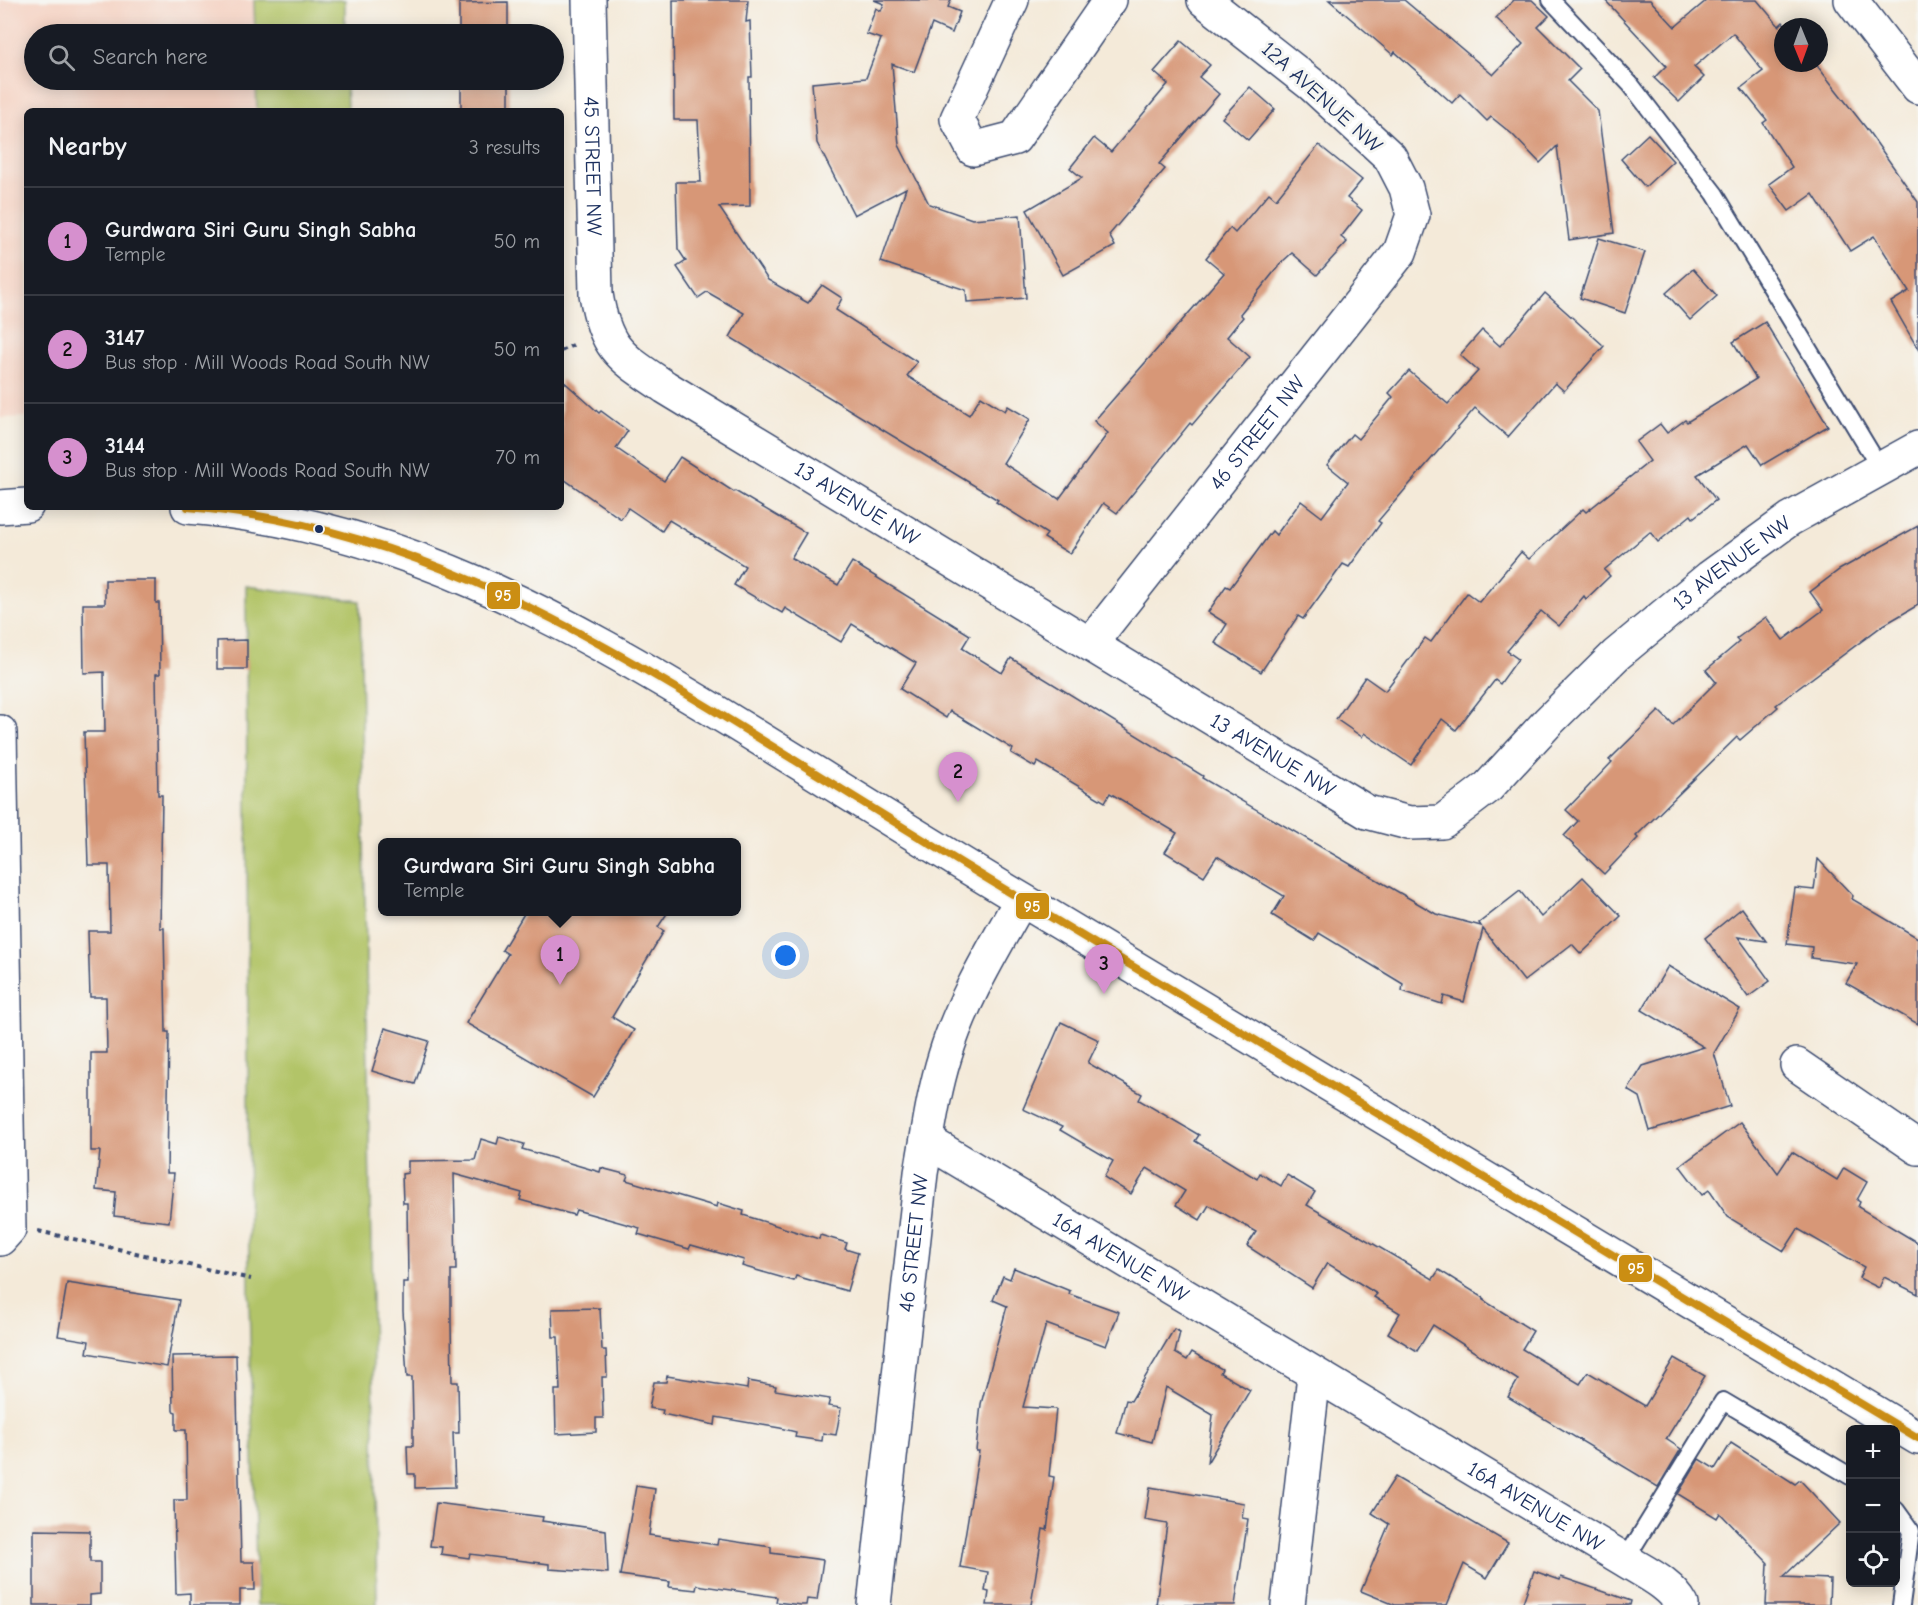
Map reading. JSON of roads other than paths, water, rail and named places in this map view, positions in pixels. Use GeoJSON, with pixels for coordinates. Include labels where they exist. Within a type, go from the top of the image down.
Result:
{"type":"FeatureCollection","features":[{"type":"Feature","properties":{"kind":"street","name":"45 STREET NW"},"geometry":{"type":"LineString","coordinates":[[589,0],[596,294],[605,331]]}},
{"type":"Feature","properties":{"kind":"street"},"geometry":{"type":"LineString","coordinates":[[1012,0],[957,119],[973,149],[1015,138],[1110,0]]}},
{"type":"Feature","properties":{"kind":"street","name":"12A AVENUE NW"},"geometry":{"type":"LineString","coordinates":[[1204,0],[1311,84],[1390,157],[1406,188],[1413,215]]}},
{"type":"Feature","properties":{"kind":"street"},"geometry":{"type":"LineString","coordinates":[[1851,0],[1918,87]]}},
{"type":"Feature","properties":{"kind":"street","name":"46 STREET NW"},"geometry":{"type":"LineString","coordinates":[[1091,643],[1400,252],[1413,215]]}},
{"type":"Feature","properties":{"kind":"street","name":"13 AVENUE NW"},"geometry":{"type":"LineString","coordinates":[[605,331],[611,345],[625,359],[666,387],[1367,812],[1409,823],[1442,822],[1488,787],[1549,721],[1616,655],[1710,577],[1790,519],[1918,448]]}},
{"type":"Feature","properties":{"kind":"street"},"geometry":{"type":"LineString","coordinates":[[0,507],[24,505]]}},
{"type":"Feature","properties":{"kind":"street"},"geometry":{"type":"LineString","coordinates":[[212,510],[275,518],[360,539],[445,568],[486,585],[620,654],[1021,900],[1918,1438]]}},
{"type":"Feature","properties":{"kind":"street"},"geometry":{"type":"LineString","coordinates":[[0,732],[9,1229],[0,1239]]}},
{"type":"Feature","properties":{"kind":"street","name":"46 STREET NW"},"geometry":{"type":"LineString","coordinates":[[874,1605],[927,1141],[937,1085],[966,1001],[1021,900]]}},
{"type":"Feature","properties":{"kind":"street"},"geometry":{"type":"LineString","coordinates":[[1797,1065],[1918,1148]]}},
{"type":"Feature","properties":{"kind":"street","name":"16A AVENUE NW"},"geometry":{"type":"LineString","coordinates":[[927,1141],[1625,1560],[1672,1595]]}},
{"type":"Feature","properties":{"kind":"street"},"geometry":{"type":"LineString","coordinates":[[1288,1605],[1314,1375]]}},
{"type":"Feature","properties":{"kind":"lane"},"geometry":{"type":"LineString","coordinates":[[1551,0],[1632,85],[1715,195],[1880,468]]}},
{"type":"Feature","properties":{"kind":"lane"},"geometry":{"type":"LineString","coordinates":[[1625,1560],[1723,1401],[1846,1473]]}},
{"type":"Feature","properties":{"kind":"lane"},"geometry":{"type":"LineString","coordinates":[[1900,1516],[1911,1531],[1902,1605]]}},
{"type":"Feature","properties":{"kind":"place","name":"3147"},"geometry":{"type":"Point","coordinates":[958,802]}},
{"type":"Feature","properties":{"kind":"place","name":"Gurdwara Siri Guru Singh Sabha"},"geometry":{"type":"Point","coordinates":[560,985]}},
{"type":"Feature","properties":{"kind":"place","name":"3144"},"geometry":{"type":"Point","coordinates":[1104,994]}}]}
